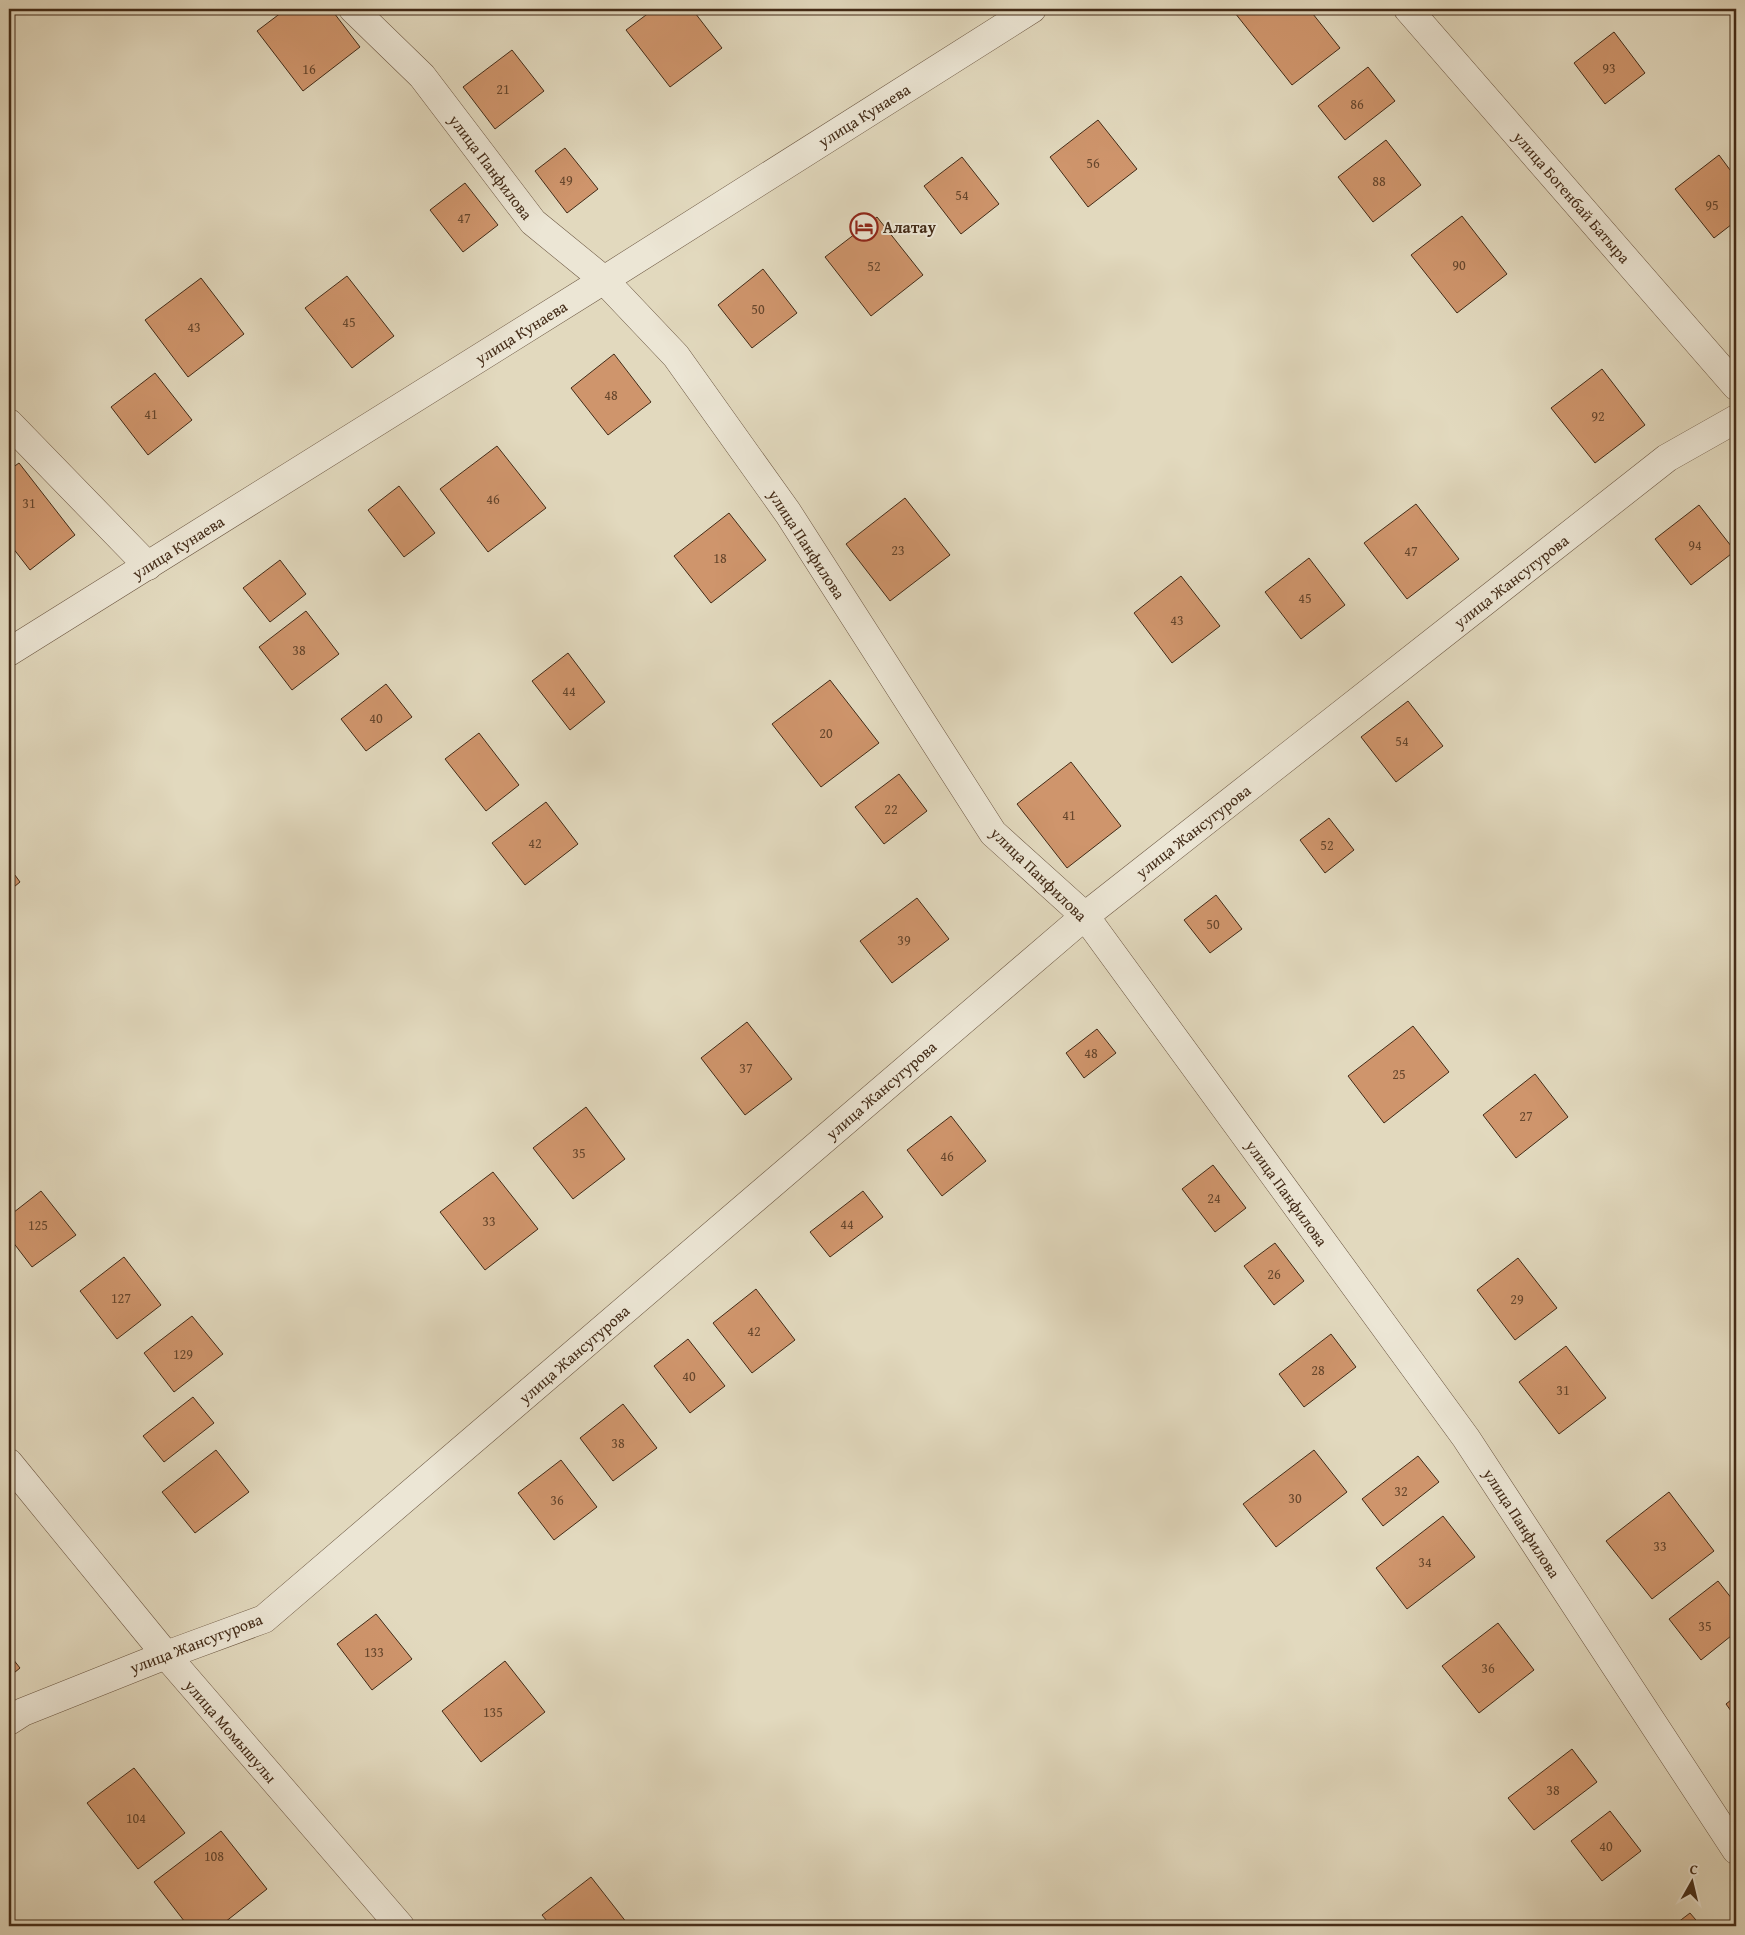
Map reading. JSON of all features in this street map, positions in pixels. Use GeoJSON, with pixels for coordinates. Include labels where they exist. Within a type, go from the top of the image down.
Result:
{"type":"FeatureCollection","features":[{"type":"Feature","properties":{"kind":"street","name":"улица Панфилова"},"geometry":{"type":"LineString","coordinates":[[353,9],[422,76],[533,222],[604,280],[676,356],[788,513],[993,833],[1085,916],[1466,1438],[1736,1850]]}},
{"type":"Feature","properties":{"kind":"street","name":"улица Кунаева"},"geometry":{"type":"LineString","coordinates":[[9,652],[604,280],[1032,9]]}},
{"type":"Feature","properties":{"kind":"street","name":"улица Богенбай Батыра"},"geometry":{"type":"LineString","coordinates":[[1408,9],[1736,386]]}},
{"type":"Feature","properties":{"kind":"street","name":"улица Жансугурова"},"geometry":{"type":"LineString","coordinates":[[9,1721],[23,1712],[166,1655],[264,1619],[1085,916],[1667,458],[1736,419]]}},
{"type":"Feature","properties":{"kind":"street"},"geometry":{"type":"LineString","coordinates":[[9,423],[148,566]]}},
{"type":"Feature","properties":{"kind":"street","name":"улица Момышулы"},"geometry":{"type":"LineString","coordinates":[[9,1463],[166,1655],[400,1926]]}},
{"type":"Feature","properties":{"kind":"building"},"geometry":{"type":"Polygon","coordinates":[[[286,9],[331,9],[360,47],[303,91],[257,31],[286,9]]]}},
{"type":"Feature","properties":{"kind":"building"},"geometry":{"type":"Polygon","coordinates":[[[654,9],[692,9],[722,48],[670,87],[626,30],[654,9]]]}},
{"type":"Feature","properties":{"kind":"building"},"geometry":{"type":"Polygon","coordinates":[[[1241,9],[1309,9],[1340,48],[1292,85],[1235,13],[1241,9]]]}},
{"type":"Feature","properties":{"kind":"building"},"geometry":{"type":"Polygon","coordinates":[[[1614,32],[1645,73],[1605,104],[1574,63],[1614,32]]]}},
{"type":"Feature","properties":{"kind":"building"},"geometry":{"type":"Polygon","coordinates":[[[512,50],[544,91],[495,129],[463,87],[512,50]]]}},
{"type":"Feature","properties":{"kind":"building"},"geometry":{"type":"Polygon","coordinates":[[[1368,67],[1395,101],[1345,140],[1318,106],[1368,67]]]}},
{"type":"Feature","properties":{"kind":"building"},"geometry":{"type":"Polygon","coordinates":[[[1098,120],[1137,169],[1088,207],[1050,157],[1098,120]]]}},
{"type":"Feature","properties":{"kind":"building"},"geometry":{"type":"Polygon","coordinates":[[[1386,140],[1421,185],[1373,222],[1338,177],[1386,140]]]}},
{"type":"Feature","properties":{"kind":"building"},"geometry":{"type":"Polygon","coordinates":[[[565,148],[598,189],[567,213],[535,171],[565,148]]]}},
{"type":"Feature","properties":{"kind":"building"},"geometry":{"type":"Polygon","coordinates":[[[1719,155],[1736,178],[1736,221],[1714,238],[1675,189],[1719,155]]]}},
{"type":"Feature","properties":{"kind":"building"},"geometry":{"type":"Polygon","coordinates":[[[962,157],[999,204],[961,234],[924,186],[962,157]]]}},
{"type":"Feature","properties":{"kind":"building"},"geometry":{"type":"Polygon","coordinates":[[[465,183],[498,225],[463,252],[430,210],[465,183]]]}},
{"type":"Feature","properties":{"kind":"building"},"geometry":{"type":"Polygon","coordinates":[[[1462,216],[1507,274],[1457,313],[1411,255],[1462,216]]]}},
{"type":"Feature","properties":{"kind":"building"},"geometry":{"type":"Polygon","coordinates":[[[877,217],[923,275],[871,316],[825,257],[877,217]]]}},
{"type":"Feature","properties":{"kind":"building"},"geometry":{"type":"Polygon","coordinates":[[[763,269],[797,313],[752,348],[718,305],[763,269]]]}},
{"type":"Feature","properties":{"kind":"building"},"geometry":{"type":"Polygon","coordinates":[[[347,276],[394,336],[352,368],[305,308],[347,276]]]}},
{"type":"Feature","properties":{"kind":"building"},"geometry":{"type":"Polygon","coordinates":[[[201,278],[244,334],[188,377],[145,320],[201,278]]]}},
{"type":"Feature","properties":{"kind":"building"},"geometry":{"type":"Polygon","coordinates":[[[614,354],[651,402],[608,435],[571,388],[614,354]]]}},
{"type":"Feature","properties":{"kind":"building"},"geometry":{"type":"Polygon","coordinates":[[[1602,369],[1645,425],[1595,463],[1551,408],[1602,369]]]}},
{"type":"Feature","properties":{"kind":"building"},"geometry":{"type":"Polygon","coordinates":[[[155,373],[192,420],[148,455],[111,407],[155,373]]]}},
{"type":"Feature","properties":{"kind":"building"},"geometry":{"type":"Polygon","coordinates":[[[497,446],[546,508],[488,552],[440,489],[497,446]]]}},
{"type":"Feature","properties":{"kind":"building"},"geometry":{"type":"Polygon","coordinates":[[[19,463],[75,535],[30,570],[9,543],[9,470],[19,463]]]}},
{"type":"Feature","properties":{"kind":"building"},"geometry":{"type":"Polygon","coordinates":[[[399,486],[435,533],[404,557],[368,510],[399,486]]]}},
{"type":"Feature","properties":{"kind":"building"},"geometry":{"type":"Polygon","coordinates":[[[905,498],[950,555],[890,601],[846,544],[905,498]]]}},
{"type":"Feature","properties":{"kind":"building"},"geometry":{"type":"Polygon","coordinates":[[[1416,504],[1459,559],[1407,599],[1364,543],[1416,504]]]}},
{"type":"Feature","properties":{"kind":"building"},"geometry":{"type":"Polygon","coordinates":[[[1699,505],[1735,551],[1691,585],[1655,539],[1699,505]]]}},
{"type":"Feature","properties":{"kind":"building"},"geometry":{"type":"Polygon","coordinates":[[[729,513],[766,560],[711,603],[674,556],[729,513]]]}},
{"type":"Feature","properties":{"kind":"building"},"geometry":{"type":"Polygon","coordinates":[[[1309,558],[1345,605],[1301,639],[1265,592],[1309,558]]]}},
{"type":"Feature","properties":{"kind":"building"},"geometry":{"type":"Polygon","coordinates":[[[280,560],[306,594],[270,622],[243,588],[280,560]]]}},
{"type":"Feature","properties":{"kind":"building"},"geometry":{"type":"Polygon","coordinates":[[[1181,576],[1220,626],[1172,663],[1134,613],[1181,576]]]}},
{"type":"Feature","properties":{"kind":"building"},"geometry":{"type":"Polygon","coordinates":[[[306,611],[339,654],[292,690],[259,647],[306,611]]]}},
{"type":"Feature","properties":{"kind":"building"},"geometry":{"type":"Polygon","coordinates":[[[568,653],[605,702],[570,730],[532,681],[568,653]]]}},
{"type":"Feature","properties":{"kind":"building"},"geometry":{"type":"Polygon","coordinates":[[[830,680],[879,743],[821,787],[772,724],[830,680]]]}},
{"type":"Feature","properties":{"kind":"building"},"geometry":{"type":"Polygon","coordinates":[[[386,684],[412,717],[366,751],[341,719],[386,684]]]}},
{"type":"Feature","properties":{"kind":"building"},"geometry":{"type":"Polygon","coordinates":[[[1408,701],[1443,746],[1396,782],[1361,737],[1408,701]]]}},
{"type":"Feature","properties":{"kind":"building"},"geometry":{"type":"Polygon","coordinates":[[[479,733],[519,785],[486,811],[445,759],[479,733]]]}},
{"type":"Feature","properties":{"kind":"building"},"geometry":{"type":"Polygon","coordinates":[[[1071,762],[1121,826],[1067,868],[1017,804],[1071,762]]]}},
{"type":"Feature","properties":{"kind":"building"},"geometry":{"type":"Polygon","coordinates":[[[899,774],[927,811],[884,844],[855,807],[899,774]]]}},
{"type":"Feature","properties":{"kind":"building"},"geometry":{"type":"Polygon","coordinates":[[[546,802],[578,844],[525,885],[492,843],[546,802]]]}},
{"type":"Feature","properties":{"kind":"building"},"geometry":{"type":"Polygon","coordinates":[[[1329,818],[1354,850],[1325,873],[1300,840],[1329,818]]]}},
{"type":"Feature","properties":{"kind":"building"},"geometry":{"type":"Polygon","coordinates":[[[9,867],[20,882],[9,891],[9,867]]]}},
{"type":"Feature","properties":{"kind":"building"},"geometry":{"type":"Polygon","coordinates":[[[1216,895],[1242,929],[1210,953],[1184,920],[1216,895]]]}},
{"type":"Feature","properties":{"kind":"building"},"geometry":{"type":"Polygon","coordinates":[[[917,898],[949,939],[892,983],[860,941],[917,898]]]}},
{"type":"Feature","properties":{"kind":"building"},"geometry":{"type":"Polygon","coordinates":[[[747,1022],[792,1079],[745,1115],[701,1058],[747,1022]]]}},
{"type":"Feature","properties":{"kind":"building"},"geometry":{"type":"Polygon","coordinates":[[[1413,1026],[1449,1072],[1384,1123],[1348,1076],[1413,1026]]]}},
{"type":"Feature","properties":{"kind":"building"},"geometry":{"type":"Polygon","coordinates":[[[1097,1029],[1116,1053],[1084,1078],[1066,1053],[1097,1029]]]}},
{"type":"Feature","properties":{"kind":"building"},"geometry":{"type":"Polygon","coordinates":[[[1535,1074],[1568,1117],[1516,1158],[1483,1115],[1535,1074]]]}},
{"type":"Feature","properties":{"kind":"building"},"geometry":{"type":"Polygon","coordinates":[[[586,1107],[625,1159],[573,1199],[533,1148],[586,1107]]]}},
{"type":"Feature","properties":{"kind":"building"},"geometry":{"type":"Polygon","coordinates":[[[951,1116],[986,1161],[942,1196],[907,1150],[951,1116]]]}},
{"type":"Feature","properties":{"kind":"building"},"geometry":{"type":"Polygon","coordinates":[[[1213,1165],[1246,1208],[1215,1232],[1182,1189],[1213,1165]]]}},
{"type":"Feature","properties":{"kind":"building"},"geometry":{"type":"Polygon","coordinates":[[[493,1172],[538,1229],[485,1270],[440,1212],[493,1172]]]}},
{"type":"Feature","properties":{"kind":"building"},"geometry":{"type":"Polygon","coordinates":[[[41,1191],[76,1235],[32,1267],[9,1237],[9,1216],[41,1191]]]}},
{"type":"Feature","properties":{"kind":"building"},"geometry":{"type":"Polygon","coordinates":[[[863,1191],[883,1217],[830,1257],[810,1232],[863,1191]]]}},
{"type":"Feature","properties":{"kind":"building"},"geometry":{"type":"Polygon","coordinates":[[[1275,1243],[1304,1281],[1274,1305],[1244,1266],[1275,1243]]]}},
{"type":"Feature","properties":{"kind":"building"},"geometry":{"type":"Polygon","coordinates":[[[124,1257],[161,1305],[117,1339],[80,1291],[124,1257]]]}},
{"type":"Feature","properties":{"kind":"building"},"geometry":{"type":"Polygon","coordinates":[[[1518,1258],[1557,1308],[1515,1340],[1477,1290],[1518,1258]]]}},
{"type":"Feature","properties":{"kind":"building"},"geometry":{"type":"Polygon","coordinates":[[[756,1289],[795,1340],[752,1373],[713,1323],[756,1289]]]}},
{"type":"Feature","properties":{"kind":"building"},"geometry":{"type":"Polygon","coordinates":[[[192,1316],[223,1354],[174,1392],[144,1353],[192,1316]]]}},
{"type":"Feature","properties":{"kind":"building"},"geometry":{"type":"Polygon","coordinates":[[[1331,1334],[1356,1367],[1304,1407],[1279,1374],[1331,1334]]]}},
{"type":"Feature","properties":{"kind":"building"},"geometry":{"type":"Polygon","coordinates":[[[688,1339],[725,1386],[690,1413],[654,1366],[688,1339]]]}},
{"type":"Feature","properties":{"kind":"building"},"geometry":{"type":"Polygon","coordinates":[[[1566,1346],[1606,1398],[1559,1434],[1519,1382],[1566,1346]]]}},
{"type":"Feature","properties":{"kind":"building"},"geometry":{"type":"Polygon","coordinates":[[[193,1397],[214,1423],[164,1462],[143,1436],[193,1397]]]}},
{"type":"Feature","properties":{"kind":"building"},"geometry":{"type":"Polygon","coordinates":[[[623,1404],[657,1448],[613,1481],[580,1438],[623,1404]]]}},
{"type":"Feature","properties":{"kind":"building"},"geometry":{"type":"Polygon","coordinates":[[[216,1450],[249,1492],[195,1533],[162,1492],[216,1450]]]}},
{"type":"Feature","properties":{"kind":"building"},"geometry":{"type":"Polygon","coordinates":[[[1314,1450],[1347,1492],[1276,1547],[1243,1504],[1314,1450]]]}},
{"type":"Feature","properties":{"kind":"building"},"geometry":{"type":"Polygon","coordinates":[[[1418,1456],[1439,1482],[1383,1526],[1362,1499],[1418,1456]]]}},
{"type":"Feature","properties":{"kind":"building"},"geometry":{"type":"Polygon","coordinates":[[[561,1460],[597,1507],[554,1540],[518,1493],[561,1460]]]}},
{"type":"Feature","properties":{"kind":"building"},"geometry":{"type":"Polygon","coordinates":[[[1669,1492],[1714,1551],[1652,1599],[1606,1541],[1669,1492]]]}},
{"type":"Feature","properties":{"kind":"building"},"geometry":{"type":"Polygon","coordinates":[[[1443,1516],[1475,1557],[1407,1609],[1376,1568],[1443,1516]]]}},
{"type":"Feature","properties":{"kind":"building"},"geometry":{"type":"Polygon","coordinates":[[[1718,1581],[1736,1604],[1736,1632],[1701,1660],[1669,1619],[1718,1581]]]}},
{"type":"Feature","properties":{"kind":"building"},"geometry":{"type":"Polygon","coordinates":[[[376,1614],[412,1659],[372,1690],[337,1644],[376,1614]]]}},
{"type":"Feature","properties":{"kind":"building"},"geometry":{"type":"Polygon","coordinates":[[[1498,1623],[1534,1670],[1479,1713],[1442,1666],[1498,1623]]]}},
{"type":"Feature","properties":{"kind":"building"},"geometry":{"type":"Polygon","coordinates":[[[9,1654],[20,1668],[9,1677],[9,1654]]]}},
{"type":"Feature","properties":{"kind":"building"},"geometry":{"type":"Polygon","coordinates":[[[505,1661],[545,1712],[481,1762],[442,1711],[505,1661]]]}},
{"type":"Feature","properties":{"kind":"building"},"geometry":{"type":"Polygon","coordinates":[[[1736,1696],[1736,1718],[1726,1704],[1736,1696]]]}},
{"type":"Feature","properties":{"kind":"building"},"geometry":{"type":"Polygon","coordinates":[[[1572,1749],[1597,1782],[1534,1830],[1508,1798],[1572,1749]]]}},
{"type":"Feature","properties":{"kind":"building"},"geometry":{"type":"Polygon","coordinates":[[[134,1768],[185,1833],[138,1869],[87,1803],[134,1768]]]}},
{"type":"Feature","properties":{"kind":"building"},"geometry":{"type":"Polygon","coordinates":[[[1610,1811],[1641,1851],[1602,1881],[1571,1841],[1610,1811]]]}},
{"type":"Feature","properties":{"kind":"building"},"geometry":{"type":"Polygon","coordinates":[[[221,1831],[267,1889],[220,1926],[188,1926],[154,1882],[221,1831]]]}},
{"type":"Feature","properties":{"kind":"building"},"geometry":{"type":"Polygon","coordinates":[[[591,1877],[627,1923],[623,1926],[551,1926],[542,1915],[591,1877]]]}},
{"type":"Feature","properties":{"kind":"building"},"geometry":{"type":"Polygon","coordinates":[[[1690,1913],[1701,1926],[1673,1926],[1690,1913]]]}},
{"type":"Feature","properties":{"kind":"building"},"geometry":{"type":"Polygon","coordinates":[[[335,1921],[339,1926],[329,1926],[335,1921]]]}},
{"type":"Feature","properties":{"kind":"building"},"geometry":{"type":"Polygon","coordinates":[[[678,1921],[682,1926],[671,1926],[678,1921]]]}},
{"type":"Feature","properties":{"kind":"place","name":"Алатау"},"geometry":{"type":"Point","coordinates":[864,227]}}]}
